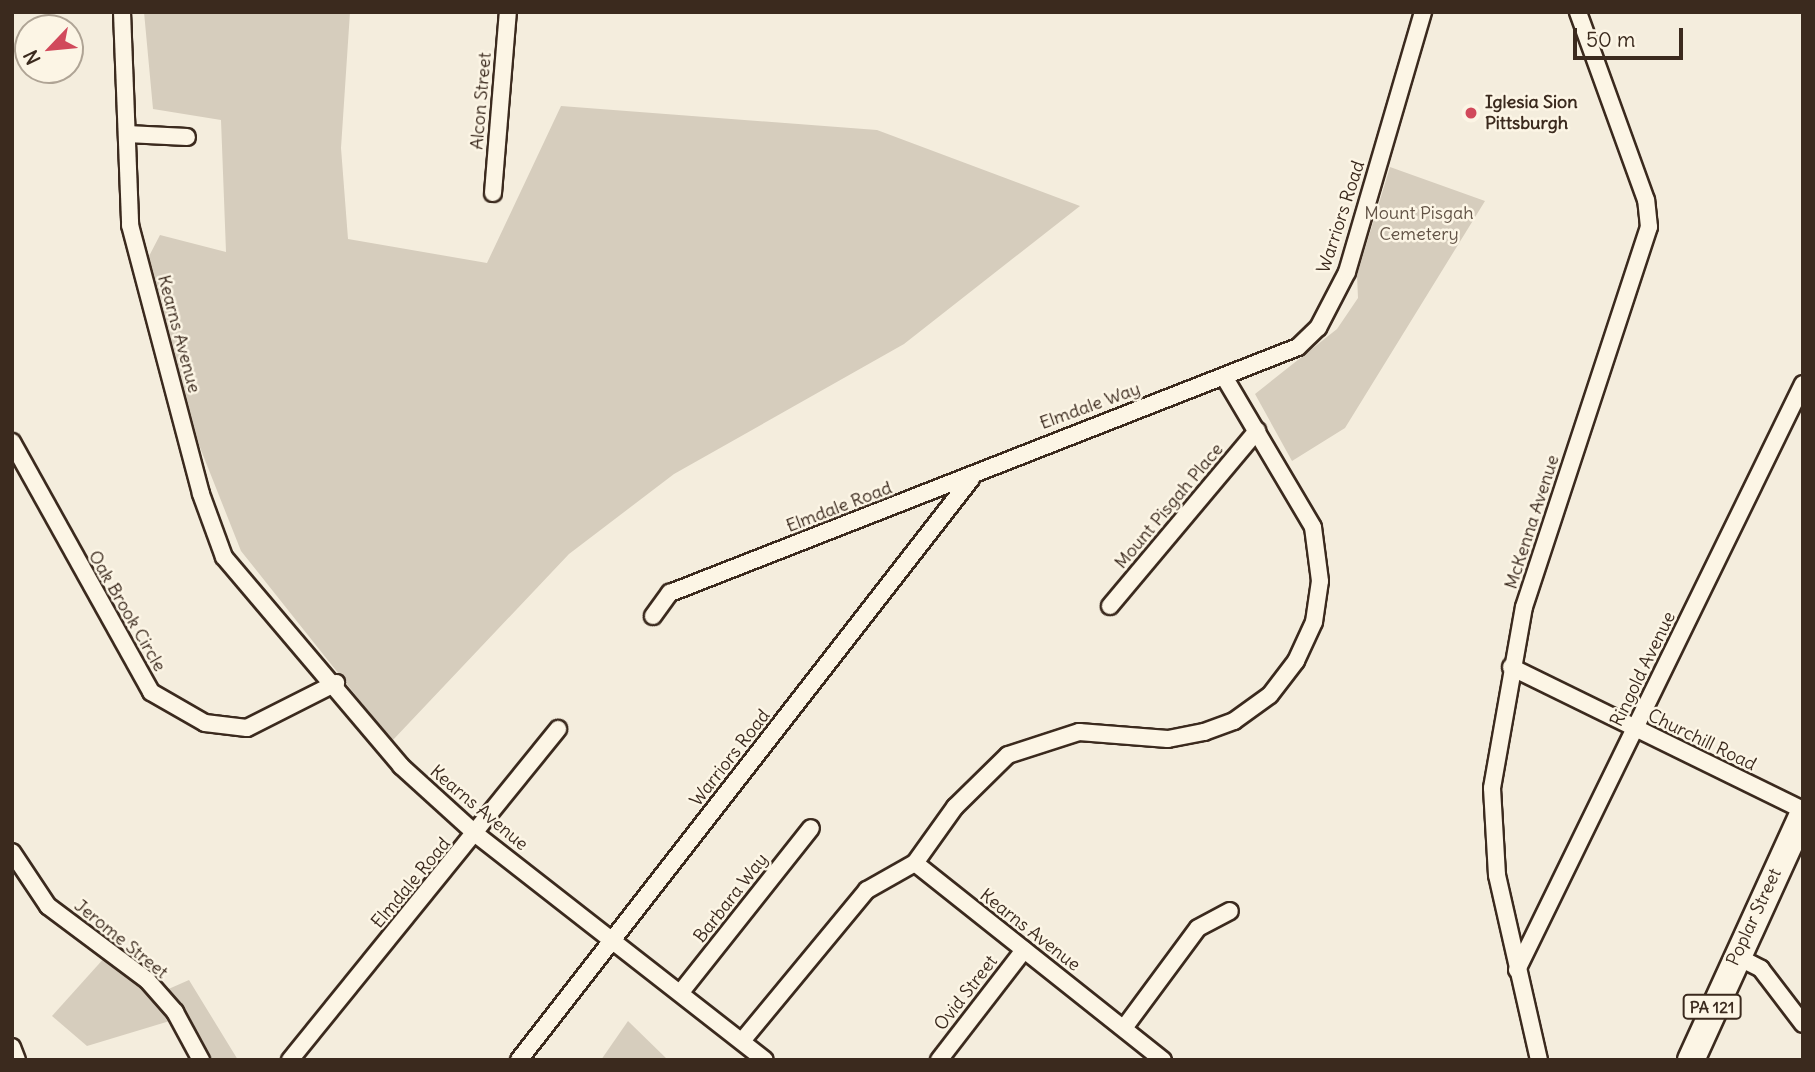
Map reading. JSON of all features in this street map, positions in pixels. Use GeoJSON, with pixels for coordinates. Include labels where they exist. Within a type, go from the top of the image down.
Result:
{"type":"FeatureCollection","features":[{"type":"Feature","properties":{"kind":"main road","name":"Poplar Street"},"geometry":{"type":"LineString","coordinates":[[1691,1060],[1803,812]]}},
{"type":"Feature","properties":{"kind":"street","name":"Kearns Avenue"},"geometry":{"type":"LineString","coordinates":[[122,12],[130,225],[212,528],[224,557],[261,604],[336,683],[401,766],[477,835],[615,938],[765,1060]]}},
{"type":"Feature","properties":{"kind":"street","name":"Alcon Street"},"geometry":{"type":"LineString","coordinates":[[493,193],[508,12]]}},
{"type":"Feature","properties":{"kind":"street","name":"Warriors Road"},"geometry":{"type":"LineString","coordinates":[[1226,380],[1275,361],[1318,328],[1347,272],[1423,12]]}},
{"type":"Feature","properties":{"kind":"street","name":"McKenna Avenue"},"geometry":{"type":"LineString","coordinates":[[1539,1060],[1517,970],[1490,827],[1511,667],[1524,607],[1649,227],[1646,200],[1578,12]]}},
{"type":"Feature","properties":{"kind":"street"},"geometry":{"type":"LineString","coordinates":[[127,134],[187,137]]}},
{"type":"Feature","properties":{"kind":"street"},"geometry":{"type":"LineString","coordinates":[[742,1041],[867,890],[915,863],[955,807],[1009,755],[1079,732],[1168,739],[1204,732],[1234,721],[1270,695],[1296,661],[1314,622],[1321,581],[1313,527],[1226,380]]}},
{"type":"Feature","properties":{"kind":"street","name":"Elmdale Way"},"geometry":{"type":"LineString","coordinates":[[971,479],[1018,453],[1226,380]]}},
{"type":"Feature","properties":{"kind":"street","name":"Ringold Avenue"},"geometry":{"type":"LineString","coordinates":[[1517,970],[1803,384]]}},
{"type":"Feature","properties":{"kind":"street","name":"Mount Pisgah Place"},"geometry":{"type":"LineString","coordinates":[[1110,606],[1257,431]]}},
{"type":"Feature","properties":{"kind":"street","name":"Oak Brook Circle"},"geometry":{"type":"LineString","coordinates":[[12,442],[151,692],[205,723],[247,728],[336,683]]}},
{"type":"Feature","properties":{"kind":"street","name":"Warriors Road"},"geometry":{"type":"LineString","coordinates":[[519,1060],[971,479]]}},
{"type":"Feature","properties":{"kind":"street","name":"Elmdale Road"},"geometry":{"type":"LineString","coordinates":[[653,616],[670,593],[971,479]]}},
{"type":"Feature","properties":{"kind":"street","name":"Churchill Road"},"geometry":{"type":"LineString","coordinates":[[1511,667],[1803,812]]}},
{"type":"Feature","properties":{"kind":"street","name":"Elmdale Road"},"geometry":{"type":"LineString","coordinates":[[290,1060],[477,835],[558,729]]}},
{"type":"Feature","properties":{"kind":"street","name":"Barbara Way"},"geometry":{"type":"LineString","coordinates":[[681,992],[811,828]]}},
{"type":"Feature","properties":{"kind":"street","name":"Jerome Street"},"geometry":{"type":"LineString","coordinates":[[12,852],[48,906],[147,980],[176,1012],[201,1060]]}},
{"type":"Feature","properties":{"kind":"street","name":"Kearns Avenue"},"geometry":{"type":"LineString","coordinates":[[915,863],[1163,1060]]}},
{"type":"Feature","properties":{"kind":"street"},"geometry":{"type":"LineString","coordinates":[[1125,1028],[1198,928],[1230,911]]}},
{"type":"Feature","properties":{"kind":"street","name":"Ovid Street"},"geometry":{"type":"LineString","coordinates":[[939,1060],[1024,950]]}},
{"type":"Feature","properties":{"kind":"street"},"geometry":{"type":"LineString","coordinates":[[1736,956],[1761,969],[1803,1024]]}},
{"type":"Feature","properties":{"kind":"street"},"geometry":{"type":"LineString","coordinates":[[12,1046],[17,1060]]}},
{"type":"Feature","properties":{"kind":"green space"},"geometry":{"type":"Polygon","coordinates":[[[144,12],[350,12],[341,148],[348,239],[487,263],[561,106],[877,130],[1080,206],[904,344],[674,474],[569,554],[392,741],[241,551],[199,445],[147,260],[160,235],[226,252],[221,120],[153,109],[144,12]]]}},
{"type":"Feature","properties":{"kind":"green space","name":"Mount Pisgah Cemetery"},"geometry":{"type":"Polygon","coordinates":[[[1390,167],[1485,201],[1345,428],[1292,461],[1255,394],[1337,329],[1358,298],[1357,275],[1390,167]]]}},
{"type":"Feature","properties":{"kind":"green space"},"geometry":{"type":"Polygon","coordinates":[[[106,956],[173,1020],[87,1046],[52,1016],[106,956]]]}},
{"type":"Feature","properties":{"kind":"green space"},"geometry":{"type":"Polygon","coordinates":[[[189,980],[238,1060],[209,1060],[185,1014],[164,991],[189,980]]]}},
{"type":"Feature","properties":{"kind":"green space"},"geometry":{"type":"Polygon","coordinates":[[[628,1021],[668,1060],[601,1060],[628,1021]]]}},
{"type":"Feature","properties":{"kind":"place","name":"Iglesia Sion Pittsburgh"},"geometry":{"type":"Point","coordinates":[1471,113]}}]}
